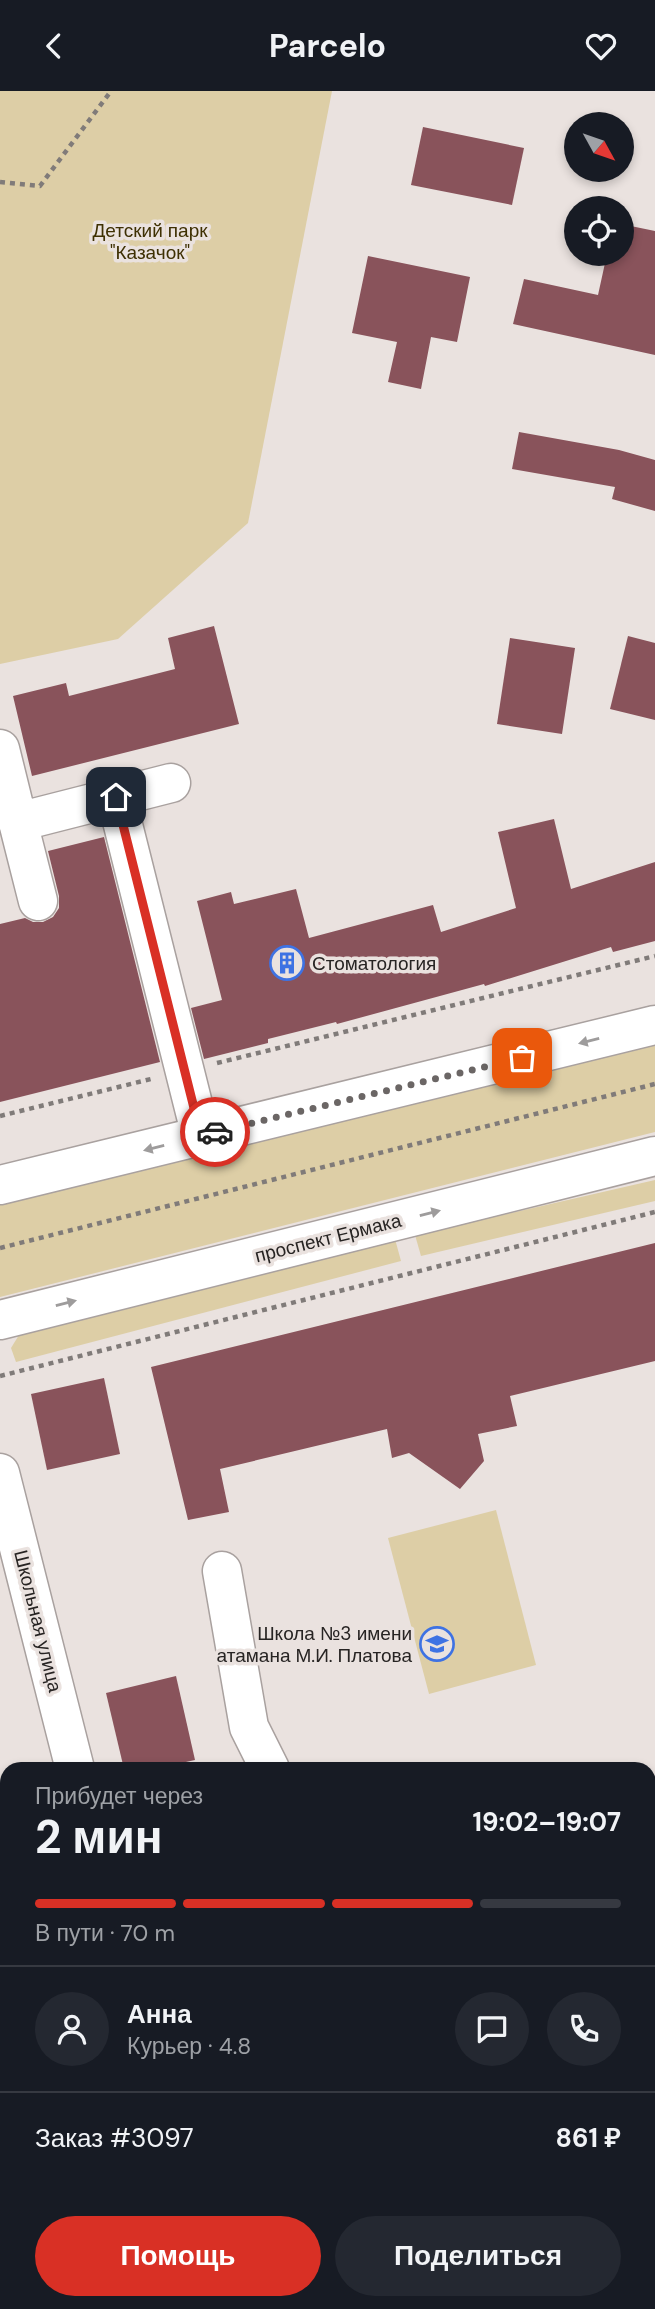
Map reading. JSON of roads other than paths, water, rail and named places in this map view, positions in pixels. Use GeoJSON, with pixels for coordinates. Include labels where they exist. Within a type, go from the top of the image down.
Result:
{"type":"FeatureCollection","features":[{"type":"Feature","properties":{"kind":"main road"},"geometry":{"type":"LineString","coordinates":[[0,748],[38,901]]}},
{"type":"Feature","properties":{"kind":"main road"},"geometry":{"type":"LineString","coordinates":[[18,822],[171,783]]}},
{"type":"Feature","properties":{"kind":"main road"},"geometry":{"type":"LineString","coordinates":[[116,797],[201,1136]]}},
{"type":"Feature","properties":{"kind":"main road"},"geometry":{"type":"LineString","coordinates":[[0,1185],[655,1025]]}},
{"type":"Feature","properties":{"kind":"main road","name":"проспект Ермака"},"geometry":{"type":"LineString","coordinates":[[0,1320],[655,1156]]}},
{"type":"Feature","properties":{"kind":"main road","name":"Школьная улица"},"geometry":{"type":"LineString","coordinates":[[0,1473],[73,1762]]}},
{"type":"Feature","properties":{"kind":"main road"},"geometry":{"type":"LineString","coordinates":[[222,1571],[249,1727],[266,1762]]}},
{"type":"Feature","properties":{"kind":"place","name":"Стоматология"},"geometry":{"type":"Point","coordinates":[287,963]}},
{"type":"Feature","properties":{"kind":"place","name":"Школа №3 имени атамана М.И. Платова"},"geometry":{"type":"Point","coordinates":[437,1644]}},
{"type":"Feature","properties":{"kind":"park label","name":"Детский парк \"Казачок\""},"geometry":{"type":"Point","coordinates":[150,241]}}]}
